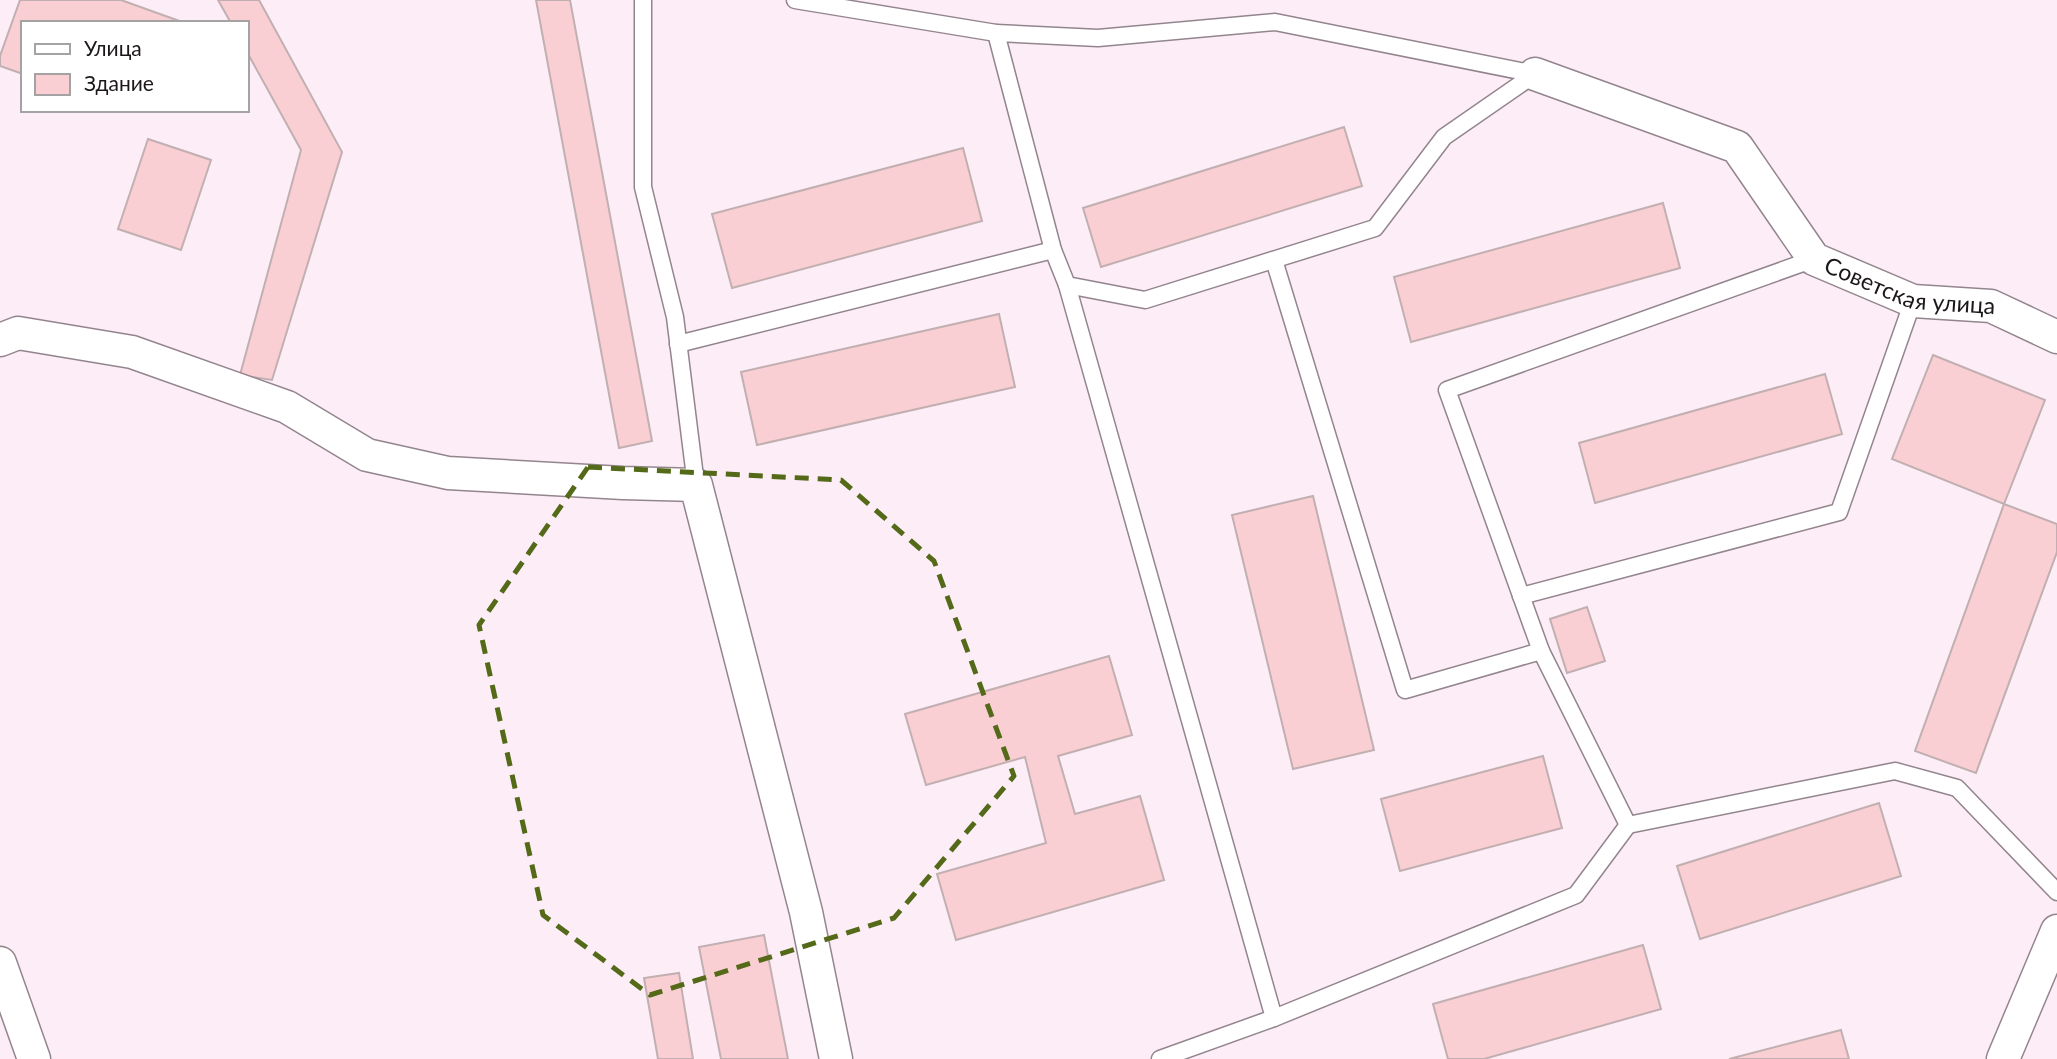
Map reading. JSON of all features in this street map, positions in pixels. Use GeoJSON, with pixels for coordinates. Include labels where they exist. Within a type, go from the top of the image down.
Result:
{"type":"FeatureCollection","features":[{"type":"Feature","properties":{"kind":"street","name":"Советская улица"},"geometry":{"type":"LineString","coordinates":[[1535,74],[1737,147],[1814,259],[1913,301],[1991,306],[2057,337]]}},
{"type":"Feature","properties":{"kind":"street"},"geometry":{"type":"LineString","coordinates":[[0,340],[18,333],[132,352],[287,407],[367,455],[448,472],[696,485],[806,912],[836,1059]]}},
{"type":"Feature","properties":{"kind":"street"},"geometry":{"type":"LineString","coordinates":[[2003,1059],[2057,931]]}},
{"type":"Feature","properties":{"kind":"street"},"geometry":{"type":"LineString","coordinates":[[0,963],[34,1059]]}},
{"type":"Feature","properties":{"kind":"lane"},"geometry":{"type":"LineString","coordinates":[[643,0],[643,187],[675,317],[696,485]]}},
{"type":"Feature","properties":{"kind":"lane"},"geometry":{"type":"LineString","coordinates":[[795,0],[996,33],[1098,38],[1275,22],[1535,74]]}},
{"type":"Feature","properties":{"kind":"lane"},"geometry":{"type":"LineString","coordinates":[[996,33],[1053,250],[1067,285],[1274,1018]]}},
{"type":"Feature","properties":{"kind":"lane"},"geometry":{"type":"LineString","coordinates":[[1067,285],[1146,300],[1375,228],[1444,137],[1535,74]]}},
{"type":"Feature","properties":{"kind":"lane"},"geometry":{"type":"LineString","coordinates":[[678,344],[1053,250]]}},
{"type":"Feature","properties":{"kind":"lane"},"geometry":{"type":"LineString","coordinates":[[1628,825],[1541,651],[1447,390],[1814,259]]}},
{"type":"Feature","properties":{"kind":"lane"},"geometry":{"type":"LineString","coordinates":[[1274,260],[1405,690],[1541,651]]}},
{"type":"Feature","properties":{"kind":"lane"},"geometry":{"type":"LineString","coordinates":[[1521,596],[1839,512],[1913,301]]}},
{"type":"Feature","properties":{"kind":"lane"},"geometry":{"type":"LineString","coordinates":[[1160,1059],[1274,1018],[1576,895],[1628,825],[1895,771],[1957,788],[2057,891]]}},
{"type":"Feature","properties":{"kind":"highlighted area"},"geometry":{"type":"Polygon","coordinates":[[[588,467],[841,480],[934,561],[1014,776],[894,918],[650,995],[543,915],[479,625],[588,467]]]}},
{"type":"Feature","properties":{"kind":"building"},"geometry":{"type":"Polygon","coordinates":[[[20,0],[121,0],[179,21],[21,21],[21,73],[0,66],[0,56],[20,0]]]}},
{"type":"Feature","properties":{"kind":"building"},"geometry":{"type":"Polygon","coordinates":[[[218,0],[259,0],[342,152],[272,380],[240,375],[301,150],[248,54],[248,21],[230,21],[218,0]]]}},
{"type":"Feature","properties":{"kind":"building"},"geometry":{"type":"Polygon","coordinates":[[[536,0],[570,0],[652,441],[619,448],[536,0]]]}},
{"type":"Feature","properties":{"kind":"building"},"geometry":{"type":"Polygon","coordinates":[[[1344,127],[1362,186],[1101,267],[1083,208],[1344,127]]]}},
{"type":"Feature","properties":{"kind":"building"},"geometry":{"type":"Polygon","coordinates":[[[148,139],[211,160],[181,250],[118,229],[148,139]]]}},
{"type":"Feature","properties":{"kind":"building"},"geometry":{"type":"Polygon","coordinates":[[[963,148],[982,221],[732,288],[712,214],[963,148]]]}},
{"type":"Feature","properties":{"kind":"building"},"geometry":{"type":"Polygon","coordinates":[[[1663,203],[1680,268],[1411,342],[1394,277],[1663,203]]]}},
{"type":"Feature","properties":{"kind":"building"},"geometry":{"type":"Polygon","coordinates":[[[999,314],[1015,387],[757,445],[741,372],[999,314]]]}},
{"type":"Feature","properties":{"kind":"building"},"geometry":{"type":"Polygon","coordinates":[[[1933,355],[2045,400],[2004,504],[1892,459],[1933,355]]]}},
{"type":"Feature","properties":{"kind":"building"},"geometry":{"type":"Polygon","coordinates":[[[1825,374],[1842,434],[1595,503],[1579,443],[1825,374]]]}},
{"type":"Feature","properties":{"kind":"building"},"geometry":{"type":"Polygon","coordinates":[[[1313,496],[1374,750],[1293,769],[1232,515],[1313,496]]]}},
{"type":"Feature","properties":{"kind":"building"},"geometry":{"type":"Polygon","coordinates":[[[2004,504],[2057,524],[2057,552],[1976,773],[1915,751],[2004,504]]]}},
{"type":"Feature","properties":{"kind":"building"},"geometry":{"type":"Polygon","coordinates":[[[1587,607],[1605,661],[1567,673],[1550,619],[1587,607]]]}},
{"type":"Feature","properties":{"kind":"building"},"geometry":{"type":"Polygon","coordinates":[[[1109,656],[1132,735],[1058,756],[1075,814],[1140,796],[1164,880],[956,940],[937,874],[1046,843],[1025,757],[926,785],[905,714],[1109,656]]]}},
{"type":"Feature","properties":{"kind":"building"},"geometry":{"type":"Polygon","coordinates":[[[1543,756],[1562,828],[1400,871],[1381,799],[1543,756]]]}},
{"type":"Feature","properties":{"kind":"building"},"geometry":{"type":"Polygon","coordinates":[[[1879,803],[1901,876],[1700,939],[1677,866],[1879,803]]]}},
{"type":"Feature","properties":{"kind":"building"},"geometry":{"type":"Polygon","coordinates":[[[764,935],[788,1059],[721,1059],[699,947],[764,935]]]}},
{"type":"Feature","properties":{"kind":"building"},"geometry":{"type":"Polygon","coordinates":[[[1643,945],[1661,1009],[1484,1059],[1448,1059],[1433,1004],[1643,945]]]}},
{"type":"Feature","properties":{"kind":"building"},"geometry":{"type":"Polygon","coordinates":[[[679,973],[693,1059],[658,1059],[644,978],[679,973]]]}},
{"type":"Feature","properties":{"kind":"building"},"geometry":{"type":"Polygon","coordinates":[[[1841,1030],[1849,1059],[1729,1059],[1841,1030]]]}}]}
